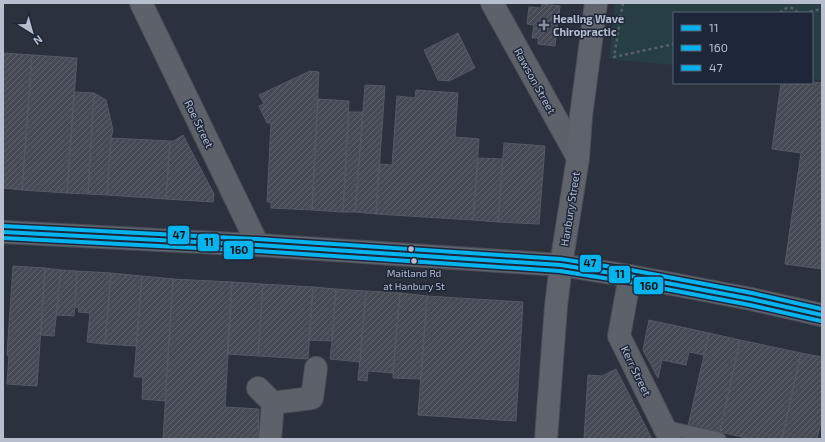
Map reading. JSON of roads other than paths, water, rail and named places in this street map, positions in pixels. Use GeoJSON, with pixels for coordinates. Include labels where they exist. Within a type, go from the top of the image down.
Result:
{"type":"FeatureCollection","features":[{"type":"Feature","properties":{"kind":"main road","name":"Hanbury Street"},"geometry":{"type":"LineString","coordinates":[[546,439],[555,316],[561,265],[578,158],[581,116],[596,3]]}},
{"type":"Feature","properties":{"kind":"main road"},"geometry":{"type":"LineString","coordinates":[[3,232],[561,265],[630,276],[751,299],[822,315]]}},
{"type":"Feature","properties":{"kind":"street","name":"Rawson Street"},"geometry":{"type":"LineString","coordinates":[[492,3],[578,158]]}},
{"type":"Feature","properties":{"kind":"street","name":"Roe Street"},"geometry":{"type":"LineString","coordinates":[[143,4],[258,246]]}},
{"type":"Feature","properties":{"kind":"street","name":"Kerr Street"},"geometry":{"type":"LineString","coordinates":[[630,276],[619,336],[667,433]]}},
{"type":"Feature","properties":{"kind":"street"},"geometry":{"type":"LineString","coordinates":[[273,403],[312,398],[316,368]]}},
{"type":"Feature","properties":{"kind":"street"},"geometry":{"type":"LineString","coordinates":[[258,388],[273,403],[270,439]]}},
{"type":"Feature","properties":{"kind":"lane"},"geometry":{"type":"LineString","coordinates":[[667,433],[719,439]]}},
{"type":"Feature","properties":{"kind":"place","name":"Healing Wave Chiropractic"},"geometry":{"type":"Point","coordinates":[544,25]}},
{"type":"Feature","properties":{"kind":"place","name":"Maitland Rd at Hanbury St"},"geometry":{"type":"Point","coordinates":[414,261]}}]}
